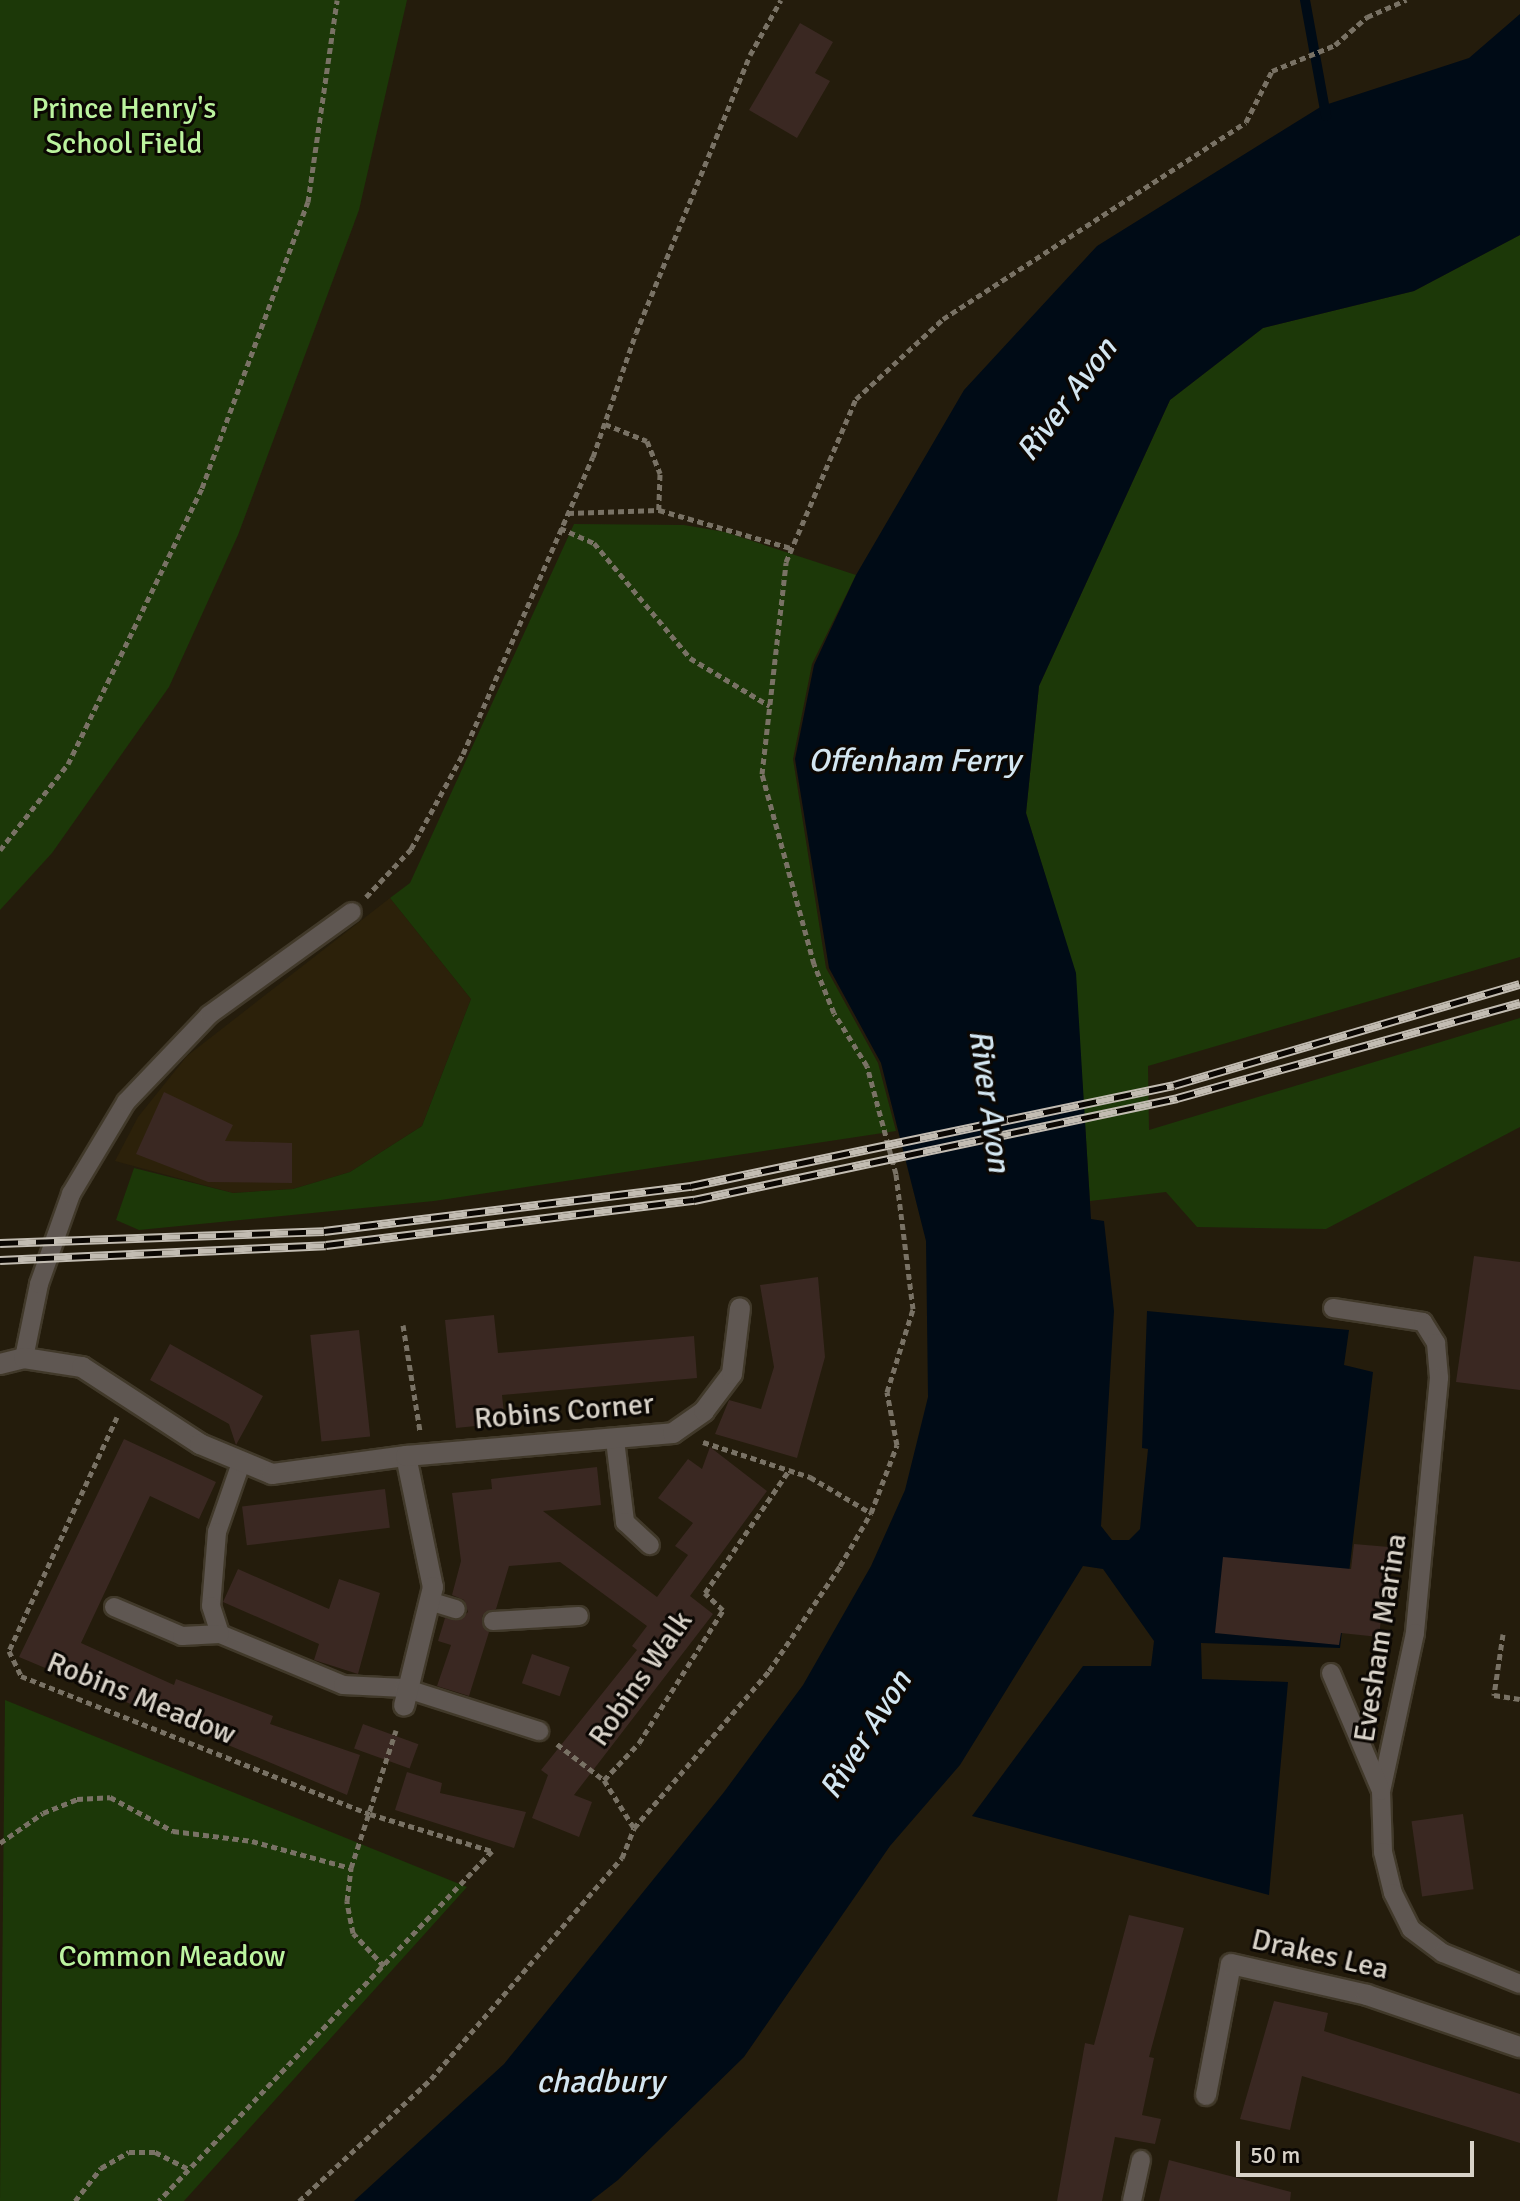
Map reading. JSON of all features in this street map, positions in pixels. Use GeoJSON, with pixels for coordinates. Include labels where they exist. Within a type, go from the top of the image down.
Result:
{"type":"FeatureCollection","features":[{"type":"Feature","properties":{"kind":"street","name":"Robins Corner"},"geometry":{"type":"LineString","coordinates":[[24,1358],[82,1367],[241,1463],[272,1474],[415,1456],[673,1433],[704,1411],[732,1374],[740,1308]]}},
{"type":"Feature","properties":{"kind":"street"},"geometry":{"type":"LineString","coordinates":[[0,1364],[24,1358]]}},
{"type":"Feature","properties":{"kind":"street"},"geometry":{"type":"LineString","coordinates":[[404,1697],[433,1587],[415,1456]]}},
{"type":"Feature","properties":{"kind":"street","name":"Drakes Lea"},"geometry":{"type":"LineString","coordinates":[[1206,2095],[1231,1964],[1367,1995],[1520,2047]]}},
{"type":"Feature","properties":{"kind":"lane"},"geometry":{"type":"LineString","coordinates":[[24,1358],[39,1284],[71,1194],[126,1102],[209,1015],[352,912]]}},
{"type":"Feature","properties":{"kind":"lane","name":"Evesham Marina"},"geometry":{"type":"LineString","coordinates":[[1333,1308],[1423,1322],[1436,1343],[1439,1378],[1415,1633],[1381,1791],[1383,1852],[1411,1929],[1472,1969],[1520,1984]]}},
{"type":"Feature","properties":{"kind":"lane"},"geometry":{"type":"LineString","coordinates":[[615,1440],[625,1522],[650,1545]]}},
{"type":"Feature","properties":{"kind":"lane"},"geometry":{"type":"LineString","coordinates":[[114,1607],[182,1636],[220,1634],[211,1606],[217,1532],[241,1463]]}},
{"type":"Feature","properties":{"kind":"lane"},"geometry":{"type":"LineString","coordinates":[[429,1601],[456,1609]]}},
{"type":"Feature","properties":{"kind":"lane"},"geometry":{"type":"LineString","coordinates":[[493,1621],[579,1616]]}},
{"type":"Feature","properties":{"kind":"lane","name":"Robins Walk"},"geometry":{"type":"LineString","coordinates":[[220,1634],[343,1685],[539,1731]]}},
{"type":"Feature","properties":{"kind":"lane"},"geometry":{"type":"LineString","coordinates":[[1331,1673],[1381,1791]]}},
{"type":"Feature","properties":{"kind":"lane"},"geometry":{"type":"LineString","coordinates":[[1132,2201],[1141,2160]]}},
{"type":"Feature","properties":{"kind":"path"},"geometry":{"type":"LineString","coordinates":[[0,850],[68,764],[202,488],[308,202],[337,0]]}},
{"type":"Feature","properties":{"kind":"path"},"geometry":{"type":"LineString","coordinates":[[352,912],[411,849],[463,754],[605,424],[750,55],[781,0]]}},
{"type":"Feature","properties":{"kind":"path"},"geometry":{"type":"LineString","coordinates":[[299,2201],[431,2079],[513,1990],[622,1858],[634,1828],[769,1671],[871,1513],[897,1445],[887,1392],[913,1309],[896,1174],[867,1066],[834,1013],[814,964],[762,774],[791,548],[856,399],[943,319],[1246,122],[1272,71],[1300,55],[1322,49],[1406,0]]}},
{"type":"Feature","properties":{"kind":"path"},"geometry":{"type":"LineString","coordinates":[[605,424],[647,441],[660,474],[659,510]]}},
{"type":"Feature","properties":{"kind":"path"},"geometry":{"type":"LineString","coordinates":[[567,513],[659,510],[744,529],[791,548]]}},
{"type":"Feature","properties":{"kind":"path"},"geometry":{"type":"LineString","coordinates":[[560,528],[594,543],[690,658],[770,706]]}},
{"type":"Feature","properties":{"kind":"path"},"geometry":{"type":"LineString","coordinates":[[403,1325],[415,1456]]}},
{"type":"Feature","properties":{"kind":"path","name":"Robins Meadow"},"geometry":{"type":"LineString","coordinates":[[127,1395],[9,1651],[21,1676],[370,1814],[492,1851],[384,1966]]}},
{"type":"Feature","properties":{"kind":"path"},"geometry":{"type":"LineString","coordinates":[[673,1433],[790,1469],[871,1513]]}},
{"type":"Feature","properties":{"kind":"path","name":"Robins Walk"},"geometry":{"type":"LineString","coordinates":[[539,1731],[604,1780],[639,1743],[723,1610],[705,1593],[790,1469]]}},
{"type":"Feature","properties":{"kind":"path"},"geometry":{"type":"LineString","coordinates":[[1503,1634],[1494,1695],[1520,1699]]}},
{"type":"Feature","properties":{"kind":"path"},"geometry":{"type":"LineString","coordinates":[[159,2201],[384,1966],[353,1933],[351,1868],[404,1697]]}},
{"type":"Feature","properties":{"kind":"path"},"geometry":{"type":"LineString","coordinates":[[604,1780],[634,1828]]}},
{"type":"Feature","properties":{"kind":"path"},"geometry":{"type":"LineString","coordinates":[[0,1843],[77,1799],[110,1797],[173,1831],[252,1841],[351,1868]]}},
{"type":"Feature","properties":{"kind":"path"},"geometry":{"type":"LineString","coordinates":[[75,2201],[101,2168],[129,2152],[155,2152],[188,2169]]}},
{"type":"Feature","properties":{"kind":"shaded area"},"geometry":{"type":"Polygon","coordinates":[[[390,898],[471,999],[422,1126],[350,1172],[293,1189],[233,1193],[115,1161],[138,1117],[187,1056],[390,898]]]}},
{"type":"Feature","properties":{"kind":"green space","name":"Prince Henry's School Field"},"geometry":{"type":"Polygon","coordinates":[[[0,0],[407,0],[359,210],[238,535],[169,687],[52,853],[0,910],[0,0]]]}},
{"type":"Feature","properties":{"kind":"green space"},"geometry":{"type":"Polygon","coordinates":[[[1520,235],[1520,957],[1148,1066],[1149,1130],[1520,1018],[1520,1127],[1326,1229],[1197,1227],[1166,1192],[1090,1201],[1075,973],[1026,813],[1039,686],[1170,400],[1263,328],[1414,291],[1520,235]]]}},
{"type":"Feature","properties":{"kind":"green space"},"geometry":{"type":"Polygon","coordinates":[[[574,524],[684,525],[725,532],[856,575],[812,664],[793,759],[826,968],[878,1063],[896,1131],[434,1201],[139,1230],[116,1220],[134,1168],[233,1193],[293,1189],[350,1172],[422,1126],[471,999],[390,898],[410,883],[574,524]]]}},
{"type":"Feature","properties":{"kind":"green space","name":"Common Meadow"},"geometry":{"type":"Polygon","coordinates":[[[5,1700],[467,1887],[184,2201],[0,2201],[5,1700]]]}},
{"type":"Feature","properties":{"kind":"water","name":"Offenham Ferry"},"geometry":{"type":"Polygon","coordinates":[[[1520,14],[1520,235],[1414,291],[1263,328],[1170,400],[1039,686],[1026,813],[1076,973],[1091,1219],[1104,1221],[1114,1311],[1101,1526],[1112,1540],[1129,1540],[1140,1529],[1148,1449],[1142,1448],[1147,1311],[1349,1330],[1344,1365],[1373,1372],[1340,1648],[1201,1643],[1202,1679],[1288,1682],[1269,1895],[972,1816],[1083,1666],[1151,1666],[1154,1641],[1103,1569],[1083,1566],[960,1765],[890,1846],[744,2057],[618,2180],[591,2201],[354,2201],[504,2064],[724,1792],[803,1685],[871,1566],[905,1490],[928,1397],[926,1241],[881,1063],[829,968],[795,759],[814,665],[856,575],[964,390],[1097,246],[1322,106],[1469,58],[1520,14]]]}},
{"type":"Feature","properties":{"kind":"building"},"geometry":{"type":"Polygon","coordinates":[[[800,23],[833,42],[815,73],[830,81],[797,138],[749,110],[800,23]]]}},
{"type":"Feature","properties":{"kind":"building"},"geometry":{"type":"Polygon","coordinates":[[[164,1092],[233,1125],[225,1141],[292,1143],[292,1183],[208,1182],[136,1154],[164,1092]]]}},
{"type":"Feature","properties":{"kind":"building"},"geometry":{"type":"Polygon","coordinates":[[[1474,1256],[1520,1262],[1520,1390],[1456,1382],[1474,1256]]]}},
{"type":"Feature","properties":{"kind":"building"},"geometry":{"type":"Polygon","coordinates":[[[818,1277],[825,1357],[797,1458],[715,1434],[729,1400],[761,1409],[774,1367],[760,1285],[818,1277]]]}},
{"type":"Feature","properties":{"kind":"building"},"geometry":{"type":"Polygon","coordinates":[[[494,1315],[498,1353],[694,1336],[697,1378],[502,1395],[505,1423],[456,1428],[445,1320],[494,1315]]]}},
{"type":"Feature","properties":{"kind":"building"},"geometry":{"type":"Polygon","coordinates":[[[359,1330],[370,1436],[321,1442],[310,1335],[359,1330]]]}},
{"type":"Feature","properties":{"kind":"building"},"geometry":{"type":"Polygon","coordinates":[[[170,1344],[263,1396],[236,1445],[229,1424],[150,1380],[170,1344]]]}},
{"type":"Feature","properties":{"kind":"building"},"geometry":{"type":"Polygon","coordinates":[[[124,1439],[216,1482],[199,1519],[150,1496],[81,1643],[174,1685],[176,1679],[273,1716],[270,1724],[360,1755],[347,1795],[19,1657],[124,1439]]]}},
{"type":"Feature","properties":{"kind":"building"},"geometry":{"type":"Polygon","coordinates":[[[710,1447],[767,1491],[690,1596],[713,1614],[574,1795],[592,1802],[579,1837],[532,1818],[548,1775],[541,1770],[637,1650],[632,1646],[647,1626],[560,1562],[509,1566],[496,1609],[482,1616],[489,1632],[469,1696],[437,1686],[451,1645],[438,1641],[445,1618],[460,1620],[468,1612],[464,1600],[452,1595],[461,1561],[452,1493],[492,1489],[491,1479],[597,1467],[601,1505],[543,1511],[657,1597],[688,1555],[675,1546],[693,1523],[658,1498],[688,1459],[702,1469],[710,1447]]]}},
{"type":"Feature","properties":{"kind":"building"},"geometry":{"type":"Polygon","coordinates":[[[385,1489],[390,1528],[247,1545],[242,1507],[385,1489]]]}},
{"type":"Feature","properties":{"kind":"building"},"geometry":{"type":"Polygon","coordinates":[[[1354,1544],[1389,1547],[1379,1637],[1341,1633],[1339,1645],[1215,1633],[1223,1557],[1351,1569],[1354,1544]]]}},
{"type":"Feature","properties":{"kind":"building"},"geometry":{"type":"Polygon","coordinates":[[[238,1569],[329,1609],[339,1579],[380,1593],[358,1674],[314,1660],[319,1644],[223,1602],[238,1569]]]}},
{"type":"Feature","properties":{"kind":"building"},"geometry":{"type":"Polygon","coordinates":[[[532,1654],[570,1667],[560,1696],[522,1683],[532,1654]]]}},
{"type":"Feature","properties":{"kind":"building"},"geometry":{"type":"Polygon","coordinates":[[[363,1724],[418,1744],[410,1769],[354,1748],[363,1724]]]}},
{"type":"Feature","properties":{"kind":"building"},"geometry":{"type":"Polygon","coordinates":[[[407,1772],[442,1783],[440,1793],[526,1812],[514,1848],[395,1810],[407,1772]]]}},
{"type":"Feature","properties":{"kind":"building"},"geometry":{"type":"Polygon","coordinates":[[[1463,1814],[1474,1889],[1422,1896],[1412,1821],[1463,1814]]]}},
{"type":"Feature","properties":{"kind":"building"},"geometry":{"type":"Polygon","coordinates":[[[1129,1915],[1184,1928],[1149,2057],[1154,2058],[1142,2115],[1161,2119],[1155,2144],[1115,2137],[1102,2201],[1057,2201],[1085,2043],[1094,2045],[1129,1915]]]}},
{"type":"Feature","properties":{"kind":"building"},"geometry":{"type":"Polygon","coordinates":[[[1274,2001],[1328,2013],[1324,2031],[1520,2094],[1520,2143],[1302,2076],[1290,2130],[1240,2119],[1274,2001]]]}},
{"type":"Feature","properties":{"kind":"building"},"geometry":{"type":"Polygon","coordinates":[[[1169,2160],[1291,2192],[1290,2201],[1159,2201],[1169,2160]]]}},
{"type":"Feature","properties":{"kind":"waterway"},"geometry":{"type":"LineString","coordinates":[[1305,0],[1326,116]]}},
{"type":"Feature","properties":{"kind":"railway"},"geometry":{"type":"LineString","coordinates":[[0,1243],[324,1231],[691,1186],[1174,1085],[1520,984]]}},
{"type":"Feature","properties":{"kind":"railway"},"geometry":{"type":"LineString","coordinates":[[0,1260],[326,1245],[694,1200],[1177,1098],[1520,1003]]}},
{"type":"Feature","properties":{"kind":"water label","name":"River Avon"},"geometry":{"type":"Point","coordinates":[1067,400]}},
{"type":"Feature","properties":{"kind":"water label","name":"River Avon"},"geometry":{"type":"Point","coordinates":[989,1101]}},
{"type":"Feature","properties":{"kind":"water label","name":"River Avon"},"geometry":{"type":"Point","coordinates":[866,1735]}},
{"type":"Feature","properties":{"kind":"water label","name":"chadbury"},"geometry":{"type":"Point","coordinates":[600,2082]}}]}
